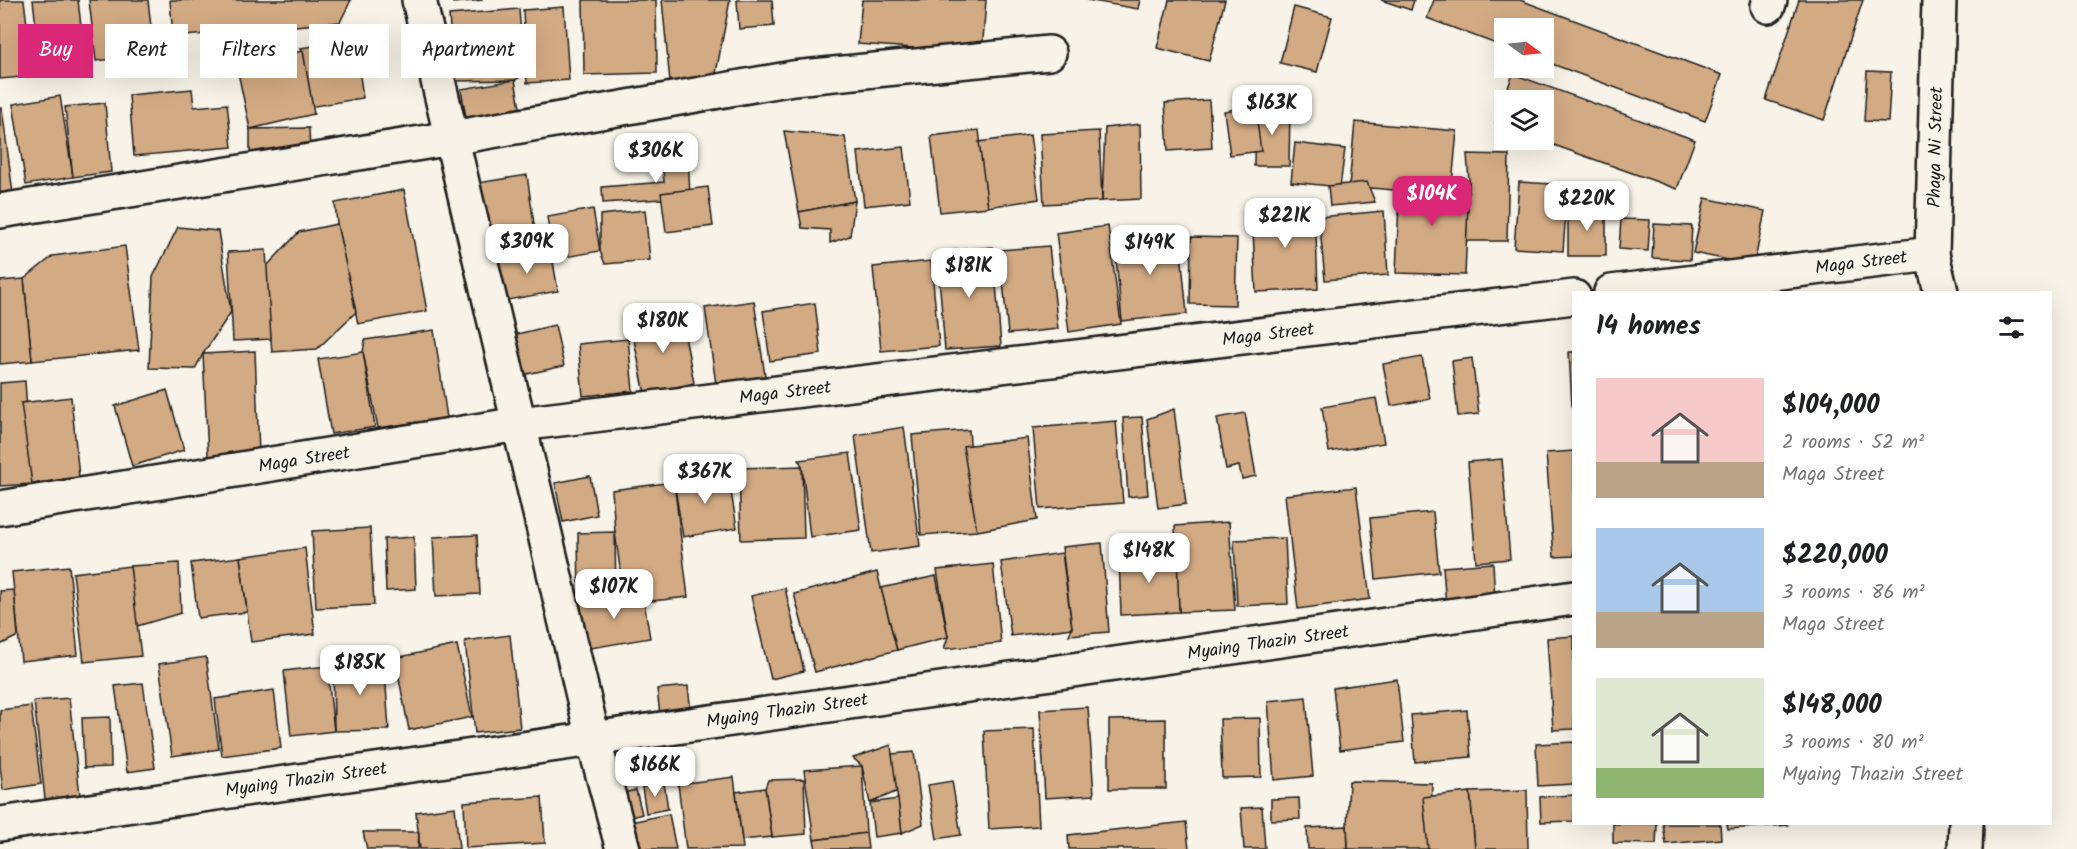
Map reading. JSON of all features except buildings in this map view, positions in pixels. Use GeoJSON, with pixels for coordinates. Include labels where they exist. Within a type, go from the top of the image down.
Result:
{"type":"FeatureCollection","features":[{"type":"Feature","properties":{"kind":"street"},"geometry":{"type":"LineString","coordinates":[[419,0],[593,738],[623,849]]}},
{"type":"Feature","properties":{"kind":"street","name":"Phaya Ni Street"},"geometry":{"type":"LineString","coordinates":[[1939,0],[1932,254],[1941,291]]}},
{"type":"Feature","properties":{"kind":"street"},"geometry":{"type":"LineString","coordinates":[[0,211],[452,138],[793,78],[1049,53]]}},
{"type":"Feature","properties":{"kind":"street","name":"Maga Street"},"geometry":{"type":"LineString","coordinates":[[1619,291],[1932,254]]}},
{"type":"Feature","properties":{"kind":"street","name":"Maga Street"},"geometry":{"type":"LineString","coordinates":[[0,508],[519,424],[1572,297]]}},
{"type":"Feature","properties":{"kind":"street","name":"Myaing Thazin Street"},"geometry":{"type":"LineString","coordinates":[[0,824],[1572,598]]}},
{"type":"Feature","properties":{"kind":"street"},"geometry":{"type":"LineString","coordinates":[[1965,849],[1966,825]]}}]}
